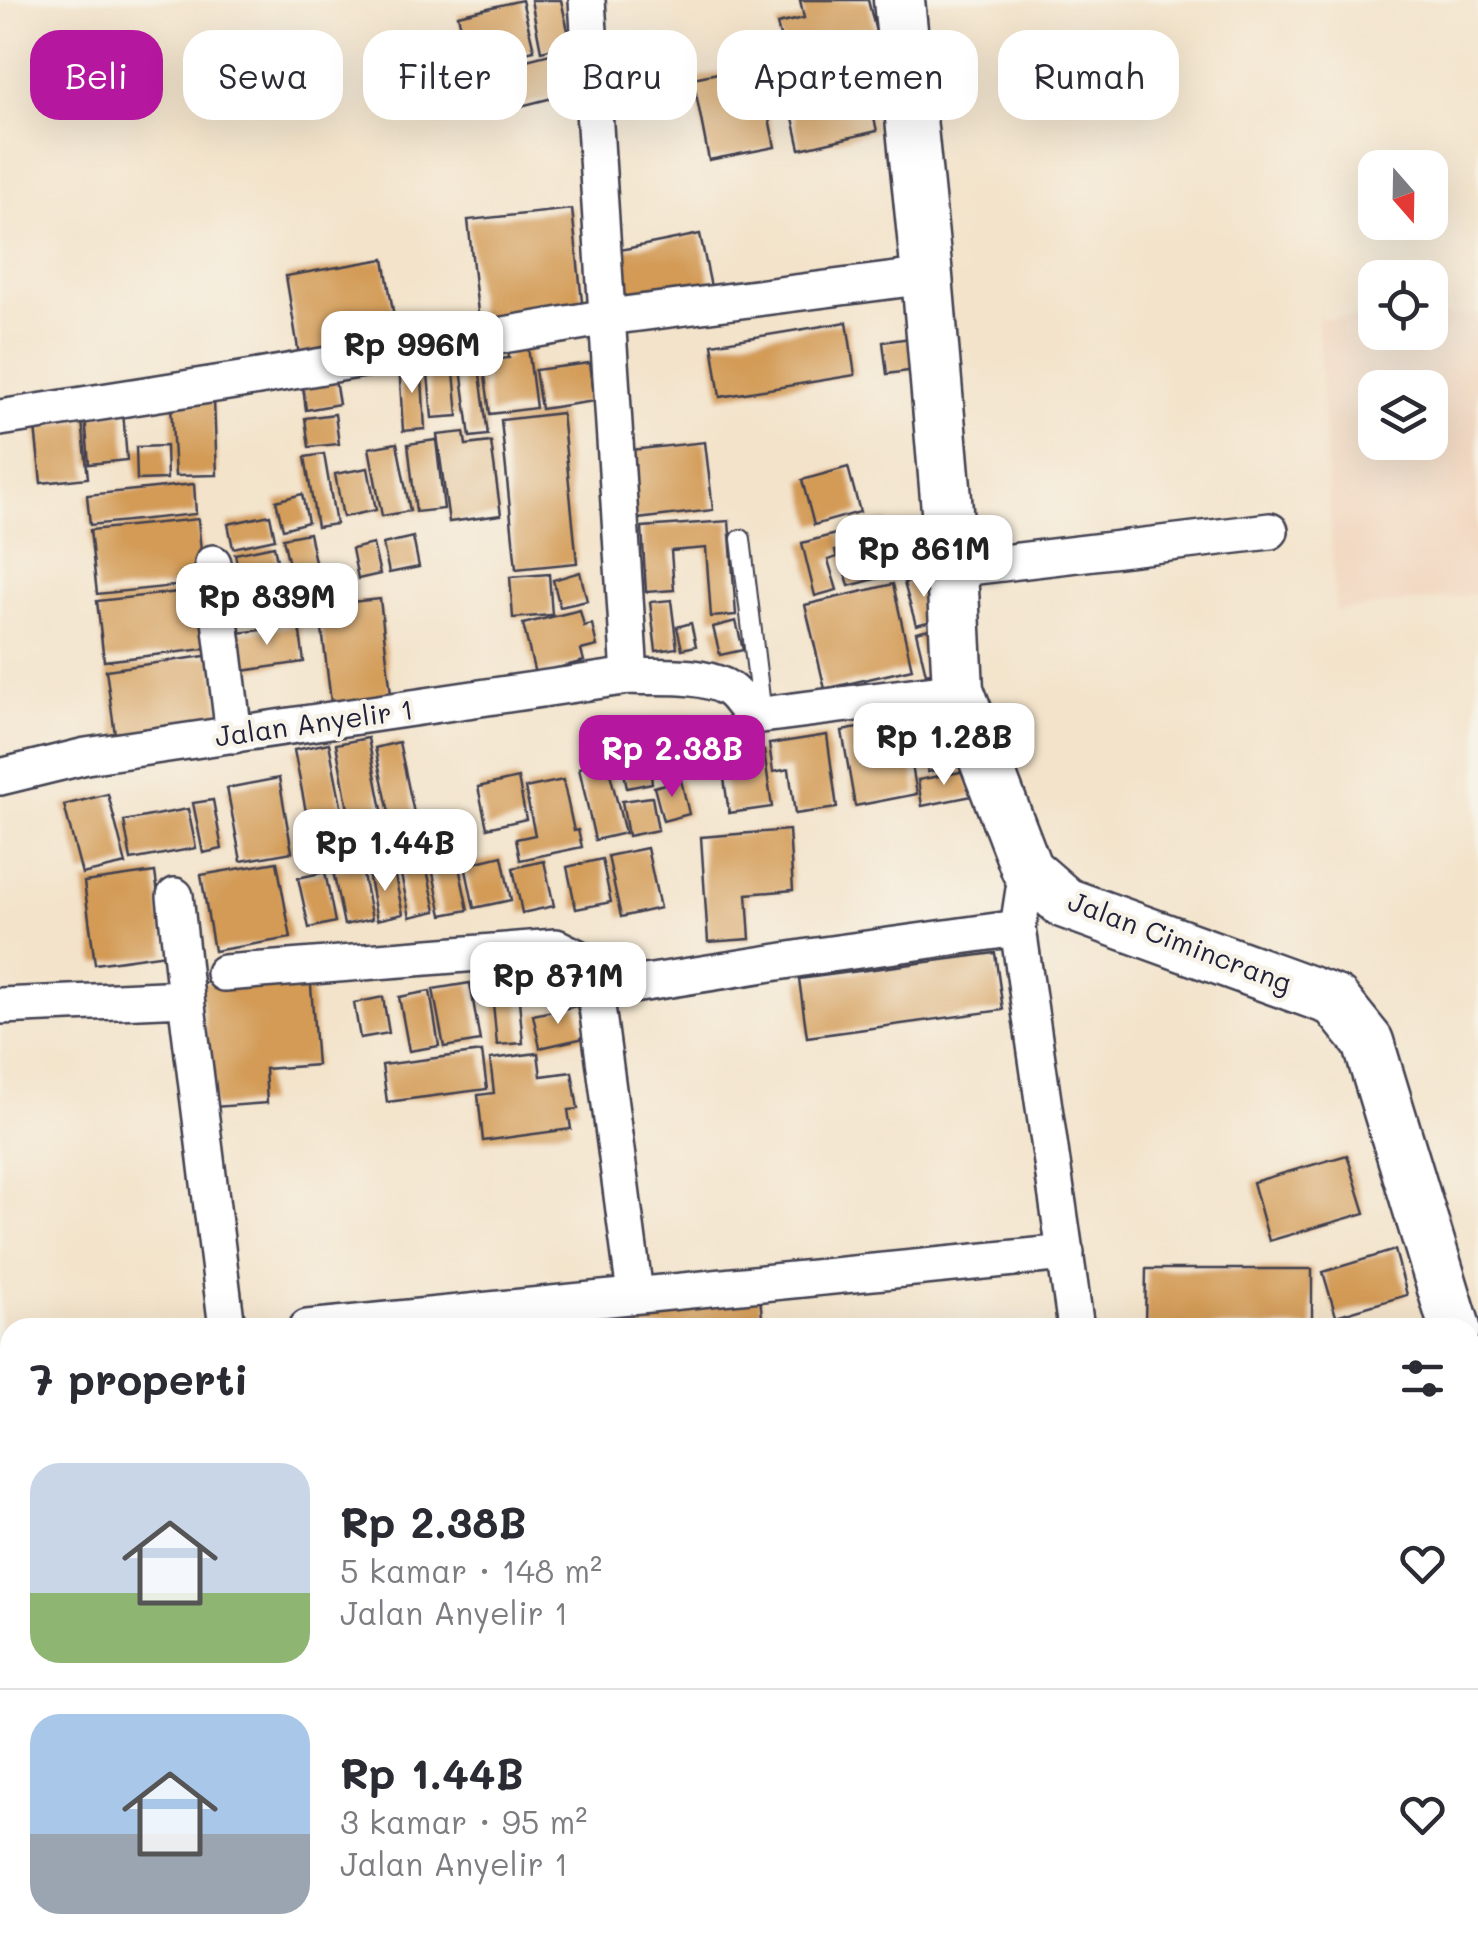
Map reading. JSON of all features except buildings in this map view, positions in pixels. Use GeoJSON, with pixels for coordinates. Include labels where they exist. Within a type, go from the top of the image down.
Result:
{"type":"FeatureCollection","features":[{"type":"Feature","properties":{"kind":"main road","name":"Jalan Cimincrang"},"geometry":{"type":"LineString","coordinates":[[899,0],[952,568],[958,690],[1027,870],[1066,903],[1335,1001],[1368,1042],[1452,1318]]}},
{"type":"Feature","properties":{"kind":"street"},"geometry":{"type":"LineString","coordinates":[[587,0],[630,676]]}},
{"type":"Feature","properties":{"kind":"street"},"geometry":{"type":"LineString","coordinates":[[0,418],[608,317],[927,276]]}},
{"type":"Feature","properties":{"kind":"street"},"geometry":{"type":"LineString","coordinates":[[952,568],[1270,530]]}},
{"type":"Feature","properties":{"kind":"street"},"geometry":{"type":"LineString","coordinates":[[213,562],[234,735]]}},
{"type":"Feature","properties":{"kind":"street","name":"Jalan Anyelir 1"},"geometry":{"type":"LineString","coordinates":[[0,778],[86,756],[630,676],[702,679],[730,688],[749,712],[762,716]]}},
{"type":"Feature","properties":{"kind":"street"},"geometry":{"type":"LineString","coordinates":[[762,716],[958,690]]}},
{"type":"Feature","properties":{"kind":"street"},"geometry":{"type":"LineString","coordinates":[[1027,870],[1018,928],[1075,1318]]}},
{"type":"Feature","properties":{"kind":"street"},"geometry":{"type":"LineString","coordinates":[[175,896],[226,1318]]}},
{"type":"Feature","properties":{"kind":"street"},"geometry":{"type":"LineString","coordinates":[[595,992],[1018,928]]}},
{"type":"Feature","properties":{"kind":"street"},"geometry":{"type":"LineString","coordinates":[[224,973],[556,947],[584,961],[595,992],[634,1294]]}},
{"type":"Feature","properties":{"kind":"street"},"geometry":{"type":"LineString","coordinates":[[0,1006],[186,998]]}},
{"type":"Feature","properties":{"kind":"street"},"geometry":{"type":"LineString","coordinates":[[404,1318],[1066,1253]]}},
{"type":"Feature","properties":{"kind":"lane"},"geometry":{"type":"LineString","coordinates":[[742,539],[762,716]]}},
{"type":"Feature","properties":{"kind":"shaded area"},"geometry":{"type":"Polygon","coordinates":[[[1478,315],[1478,594],[1336,611],[1317,318],[1358,317],[1358,350],[1448,350],[1448,316],[1478,315]]]}}]}
